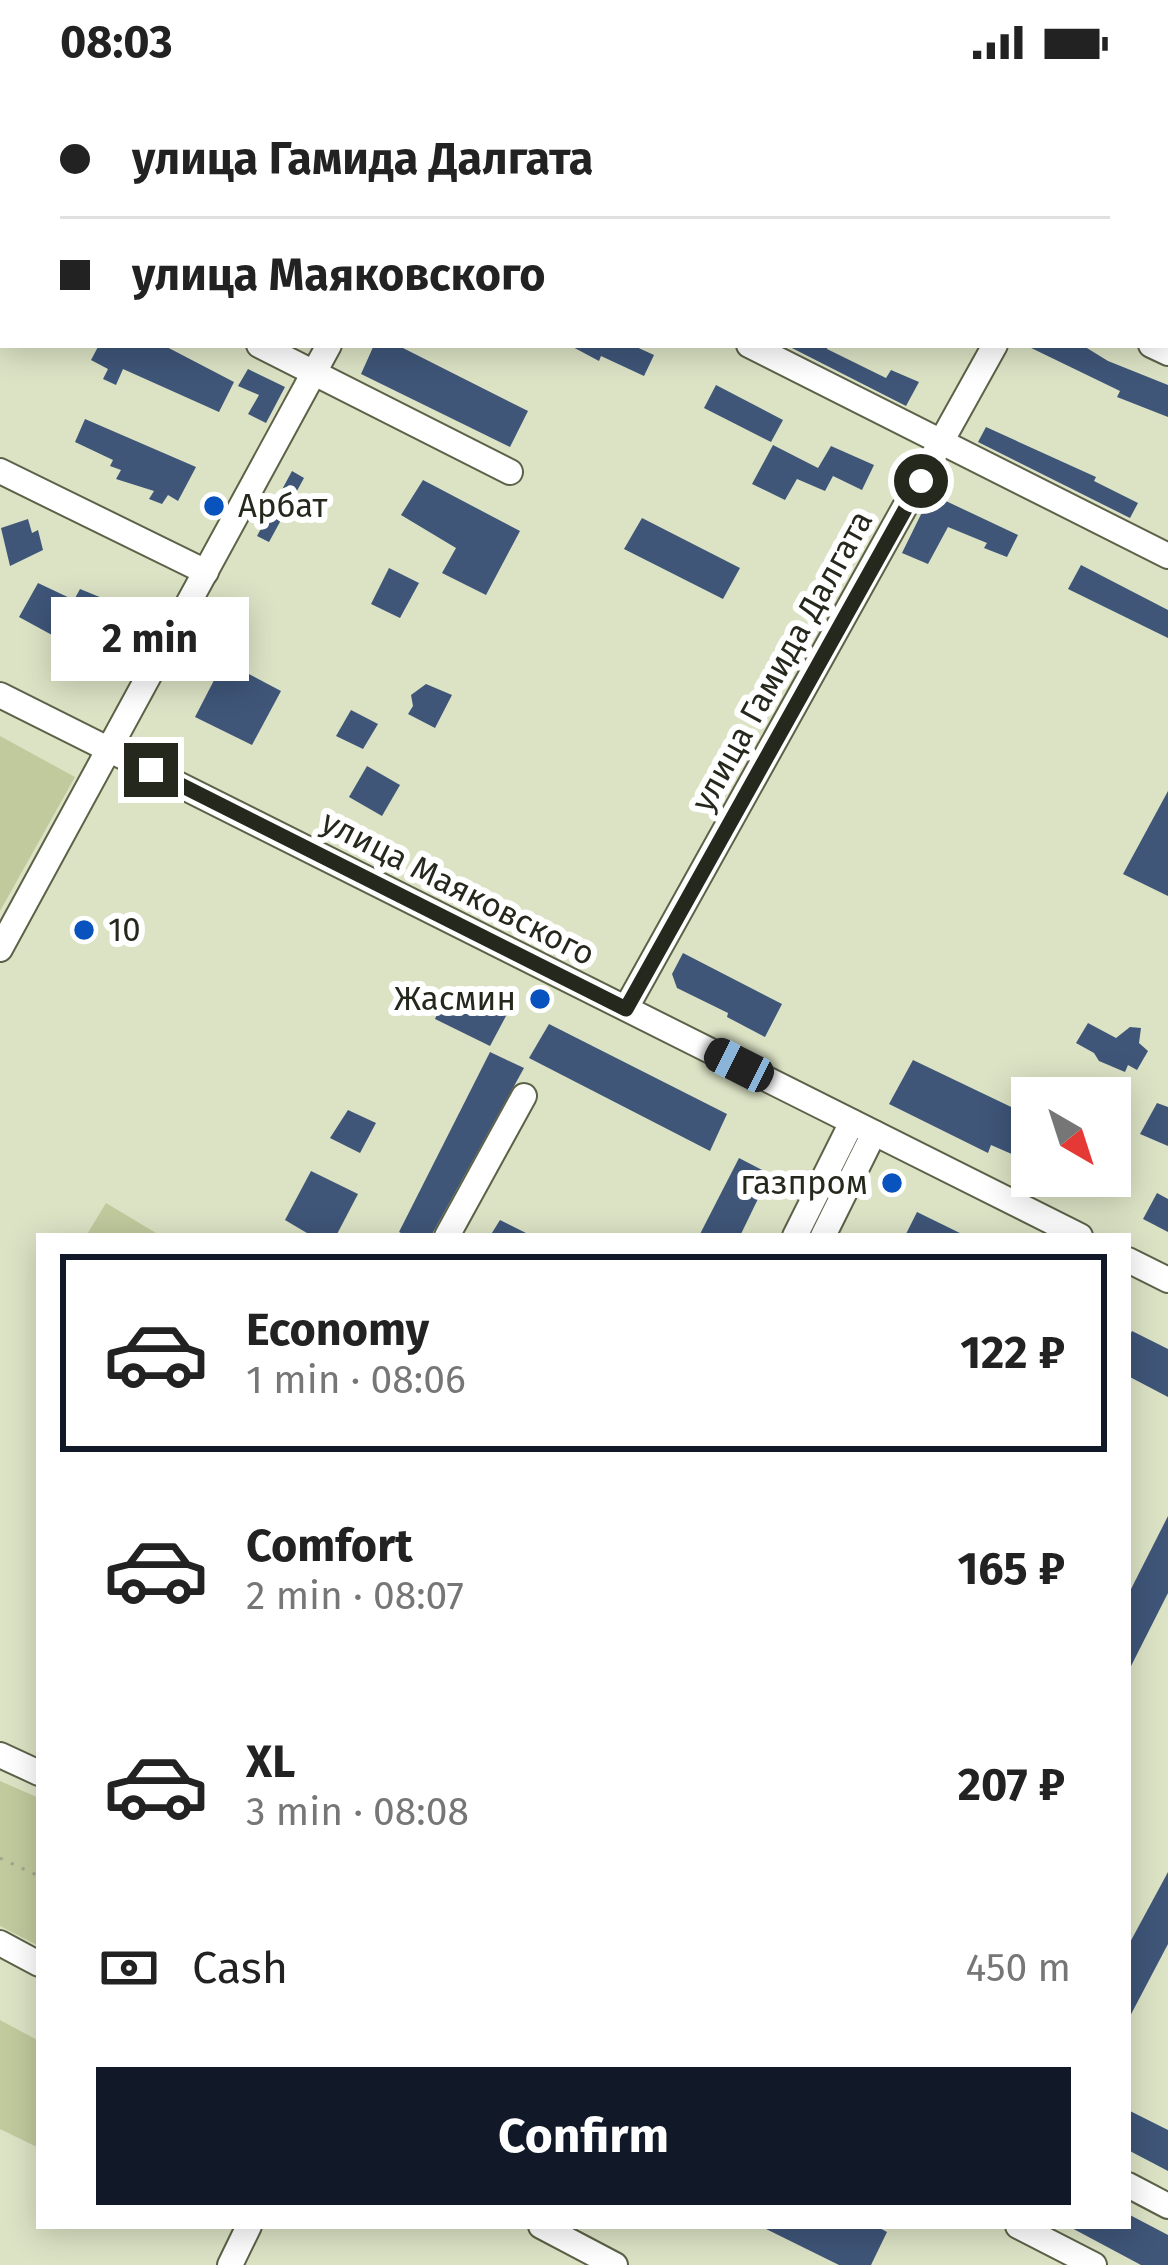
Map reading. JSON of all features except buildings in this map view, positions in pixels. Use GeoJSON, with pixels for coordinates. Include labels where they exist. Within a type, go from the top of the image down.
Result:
{"type":"FeatureCollection","features":[{"type":"Feature","properties":{"kind":"street"},"geometry":{"type":"LineString","coordinates":[[265,348],[510,472]]}},
{"type":"Feature","properties":{"kind":"street"},"geometry":{"type":"LineString","coordinates":[[0,949],[327,348]]}},
{"type":"Feature","properties":{"kind":"street"},"geometry":{"type":"LineString","coordinates":[[755,348],[1168,556]]}},
{"type":"Feature","properties":{"kind":"street","name":"улица Гамида Далгата"},"geometry":{"type":"LineString","coordinates":[[626,1009],[992,348]]}},
{"type":"Feature","properties":{"kind":"street"},"geometry":{"type":"LineString","coordinates":[[0,471],[206,572]]}},
{"type":"Feature","properties":{"kind":"street","name":"улица Маяковского"},"geometry":{"type":"LineString","coordinates":[[0,695],[1074,1233]]}},
{"type":"Feature","properties":{"kind":"street"},"geometry":{"type":"LineString","coordinates":[[449,1233],[524,1096]]}},
{"type":"Feature","properties":{"kind":"street"},"geometry":{"type":"LineString","coordinates":[[797,1233],[863,1127]]}},
{"type":"Feature","properties":{"kind":"street"},"geometry":{"type":"LineString","coordinates":[[825,1233],[863,1127]]}},
{"type":"Feature","properties":{"kind":"street"},"geometry":{"type":"LineString","coordinates":[[1131,1262],[1168,1280]]}},
{"type":"Feature","properties":{"kind":"street"},"geometry":{"type":"LineString","coordinates":[[0,1755],[36,1772]]}},
{"type":"Feature","properties":{"kind":"street"},"geometry":{"type":"LineString","coordinates":[[0,1943],[36,1962]]}},
{"type":"Feature","properties":{"kind":"street"},"geometry":{"type":"LineString","coordinates":[[1131,2188],[1168,2206]]}},
{"type":"Feature","properties":{"kind":"street"},"geometry":{"type":"LineString","coordinates":[[230,2265],[248,2229]]}},
{"type":"Feature","properties":{"kind":"street"},"geometry":{"type":"LineString","coordinates":[[546,2229],[598,2261]]}},
{"type":"Feature","properties":{"kind":"street"},"geometry":{"type":"LineString","coordinates":[[1024,2229],[1094,2265]]}},
{"type":"Feature","properties":{"kind":"path"},"geometry":{"type":"LineString","coordinates":[[0,1858],[36,1875]]}},
{"type":"Feature","properties":{"kind":"green space"},"geometry":{"type":"Polygon","coordinates":[[[0,736],[75,777],[0,911],[0,736]]]}},
{"type":"Feature","properties":{"kind":"green space"},"geometry":{"type":"Polygon","coordinates":[[[106,1203],[156,1233],[88,1233],[106,1203]]]}},
{"type":"Feature","properties":{"kind":"green space"},"geometry":{"type":"Polygon","coordinates":[[[0,1781],[36,1797],[36,1944],[0,1926],[0,1781]]]}},
{"type":"Feature","properties":{"kind":"green space"},"geometry":{"type":"Polygon","coordinates":[[[0,2020],[36,2039],[36,2147],[0,2129],[0,2020]]]}},
{"type":"Feature","properties":{"kind":"place","name":"Арбат"},"geometry":{"type":"Point","coordinates":[214,506]}},
{"type":"Feature","properties":{"kind":"place","name":"10"},"geometry":{"type":"Point","coordinates":[84,930]}},
{"type":"Feature","properties":{"kind":"place","name":"Жасмин"},"geometry":{"type":"Point","coordinates":[540,999]}},
{"type":"Feature","properties":{"kind":"place","name":"газпром"},"geometry":{"type":"Point","coordinates":[892,1183]}},
{"type":"Feature","properties":{"kind":"route"},"geometry":{"type":"LineString","coordinates":[[151,770],[626,1009],[921,481]]}}]}
